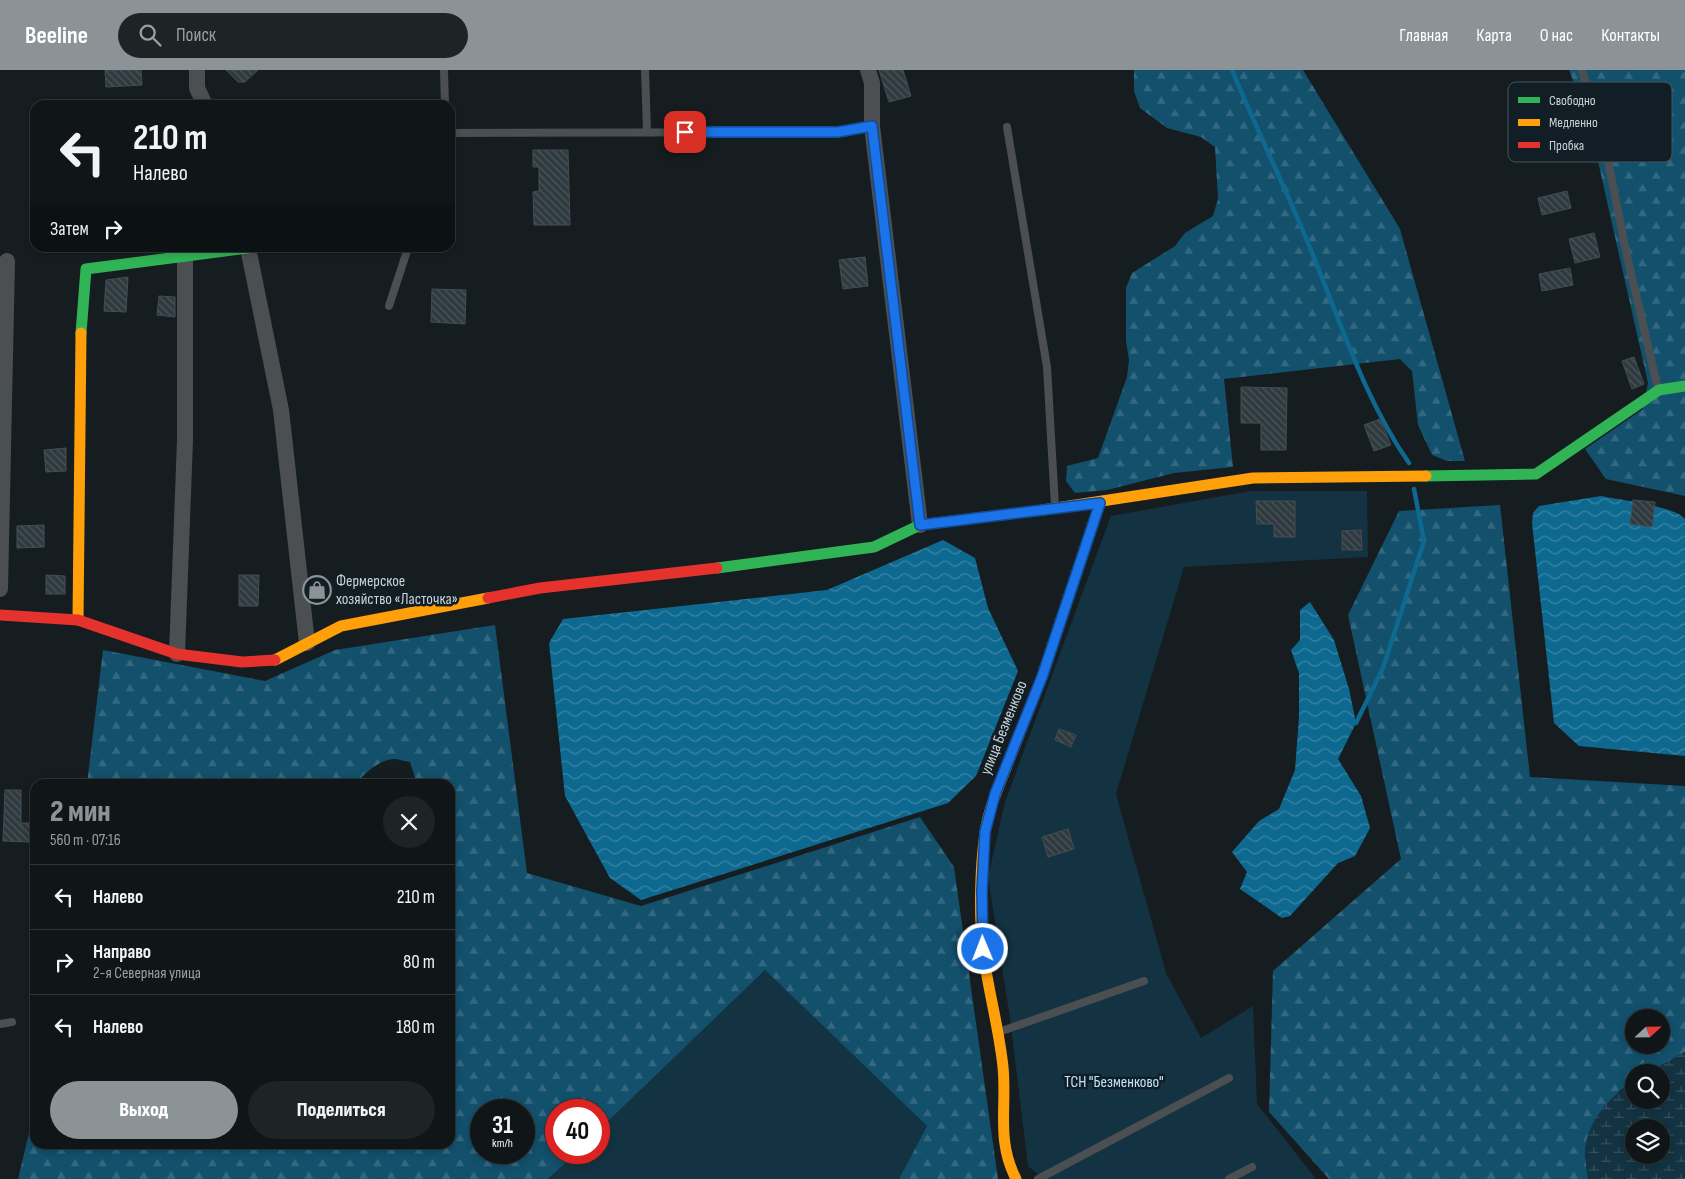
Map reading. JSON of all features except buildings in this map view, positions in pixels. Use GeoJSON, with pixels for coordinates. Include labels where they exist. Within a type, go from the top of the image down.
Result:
{"type":"FeatureCollection","features":[{"type":"Feature","properties":{"kind":"street"},"geometry":{"type":"LineString","coordinates":[[197,70],[197,88],[203,100]]}},
{"type":"Feature","properties":{"kind":"street"},"geometry":{"type":"LineString","coordinates":[[868,70],[872,83],[872,126],[920,525]]}},
{"type":"Feature","properties":{"kind":"street"},"geometry":{"type":"LineString","coordinates":[[78,620],[81,309],[86,269],[216,252]]}},
{"type":"Feature","properties":{"kind":"street"},"geometry":{"type":"LineString","coordinates":[[249,252],[281,410],[307,644]]}},
{"type":"Feature","properties":{"kind":"street"},"geometry":{"type":"LineString","coordinates":[[177,654],[184,440],[185,256]]}},
{"type":"Feature","properties":{"kind":"street"},"geometry":{"type":"LineString","coordinates":[[0,589],[7,262]]}},
{"type":"Feature","properties":{"kind":"street"},"geometry":{"type":"LineString","coordinates":[[0,615],[78,620],[177,654],[242,662],[274,661],[341,626],[540,588],[751,564],[874,547],[920,525],[1100,503],[1253,478],[1536,474],[1658,390],[1685,386]]}},
{"type":"Feature","properties":{"kind":"street","name":"улица Безменково"},"geometry":{"type":"LineString","coordinates":[[1016,1179],[1008,1164],[1002,1131],[1003,1068],[999,1032],[983,949],[982,891],[985,832],[995,794],[1042,677],[1100,503]]}},
{"type":"Feature","properties":{"kind":"lane"},"geometry":{"type":"LineString","coordinates":[[444,70],[444,100]]}},
{"type":"Feature","properties":{"kind":"lane"},"geometry":{"type":"LineString","coordinates":[[645,70],[647,132]]}},
{"type":"Feature","properties":{"kind":"lane"},"geometry":{"type":"LineString","coordinates":[[1582,70],[1586,82]]}},
{"type":"Feature","properties":{"kind":"lane"},"geometry":{"type":"LineString","coordinates":[[455,133],[838,132],[872,126]]}},
{"type":"Feature","properties":{"kind":"lane"},"geometry":{"type":"LineString","coordinates":[[1007,127],[1047,367],[1055,508]]}},
{"type":"Feature","properties":{"kind":"lane"},"geometry":{"type":"LineString","coordinates":[[1608,162],[1627,256],[1658,390]]}},
{"type":"Feature","properties":{"kind":"lane"},"geometry":{"type":"LineString","coordinates":[[389,306],[407,252]]}},
{"type":"Feature","properties":{"kind":"lane"},"geometry":{"type":"LineString","coordinates":[[999,1032],[1144,981]]}},
{"type":"Feature","properties":{"kind":"lane"},"geometry":{"type":"LineString","coordinates":[[0,1024],[12,1022]]}},
{"type":"Feature","properties":{"kind":"lane"},"geometry":{"type":"LineString","coordinates":[[1038,1179],[1229,1078]]}},
{"type":"Feature","properties":{"kind":"lane"},"geometry":{"type":"LineString","coordinates":[[1229,1179],[1252,1167]]}},
{"type":"Feature","properties":{"kind":"green space"},"geometry":{"type":"Polygon","coordinates":[[[1134,70],[1303,70],[1400,229],[1465,461],[1447,461],[1432,455],[1418,425],[1412,371],[1400,359],[1224,379],[1233,467],[1174,473],[1107,490],[1075,493],[1066,481],[1067,466],[1098,458],[1127,377],[1129,360],[1126,341],[1126,288],[1132,273],[1175,246],[1185,233],[1213,216],[1218,199],[1215,147],[1201,137],[1167,128],[1140,108],[1134,91],[1134,70]]]}},
{"type":"Feature","properties":{"kind":"green space"},"geometry":{"type":"Polygon","coordinates":[[[1569,70],[1685,70],[1685,496],[1606,479],[1585,449],[1643,409],[1648,383],[1598,162],[1672,162],[1672,82],[1574,82],[1569,70]]]}},
{"type":"Feature","properties":{"kind":"green space","name":"ТСН \"Безменково\""},"geometry":{"type":"Polygon","coordinates":[[[1251,491],[1367,491],[1368,557],[1184,567],[1116,794],[1166,973],[1201,1038],[1253,1006],[1257,1104],[1316,1179],[1044,1179],[1028,1166],[1010,1018],[988,877],[1005,802],[1111,516],[1251,491]]]}},
{"type":"Feature","properties":{"kind":"green space"},"geometry":{"type":"Polygon","coordinates":[[[1500,505],[1530,777],[1685,786],[1685,1052],[1664,1064],[1625,1064],[1625,1087],[1619,1091],[1585,1150],[1588,1179],[1329,1179],[1269,1112],[1273,971],[1401,859],[1348,615],[1399,511],[1500,505]]]}},
{"type":"Feature","properties":{"kind":"green space"},"geometry":{"type":"Polygon","coordinates":[[[495,625],[527,873],[641,906],[920,817],[954,867],[998,1179],[899,1179],[927,1126],[765,970],[610,1119],[610,1099],[545,1099],[545,1164],[564,1164],[548,1179],[18,1179],[30,1129],[30,1149],[455,1149],[455,779],[415,779],[410,762],[393,759],[373,768],[360,779],[88,779],[103,650],[265,681],[335,650],[495,625]]]}},
{"type":"Feature","properties":{"kind":"green space"},"geometry":{"type":"Polygon","coordinates":[[[765,970],[927,1126],[899,1179],[548,1179],[564,1164],[610,1164],[610,1119],[765,970]]]}},
{"type":"Feature","properties":{"kind":"green space"},"geometry":{"type":"Polygon","coordinates":[[[1685,1052],[1685,1179],[1588,1179],[1585,1151],[1590,1130],[1601,1111],[1625,1088],[1625,1109],[1670,1109],[1670,1064],[1664,1064],[1685,1052]]]}},
{"type":"Feature","properties":{"kind":"water"},"geometry":{"type":"Polygon","coordinates":[[[1601,496],[1670,510],[1685,519],[1685,756],[1579,746],[1554,723],[1532,523],[1533,513],[1539,506],[1601,496]]]}},
{"type":"Feature","properties":{"kind":"water"},"geometry":{"type":"Polygon","coordinates":[[[943,540],[975,558],[988,608],[1018,671],[976,776],[948,803],[641,900],[610,878],[565,796],[549,643],[563,619],[827,590],[943,540]]]}},
{"type":"Feature","properties":{"kind":"water"},"geometry":{"type":"Polygon","coordinates":[[[1310,602],[1334,640],[1349,689],[1356,723],[1338,759],[1361,796],[1370,828],[1355,856],[1338,863],[1290,916],[1282,918],[1240,889],[1247,872],[1232,852],[1259,821],[1279,809],[1295,770],[1299,717],[1299,673],[1291,650],[1300,640],[1300,610],[1310,602]]]}},
{"type":"Feature","properties":{"kind":"waterway"},"geometry":{"type":"LineString","coordinates":[[1232,70],[1299,221],[1365,384],[1393,438],[1409,463]]}},
{"type":"Feature","properties":{"kind":"waterway"},"geometry":{"type":"LineString","coordinates":[[1356,723],[1383,668],[1424,541],[1414,489]]}},
{"type":"Feature","properties":{"kind":"traffic: fast"},"geometry":{"type":"LineString","coordinates":[[81,333],[86,269],[217,252]]}},
{"type":"Feature","properties":{"kind":"traffic: fast"},"geometry":{"type":"LineString","coordinates":[[1426,476],[1536,474],[1659,390],[1685,386]]}},
{"type":"Feature","properties":{"kind":"traffic: fast"},"geometry":{"type":"LineString","coordinates":[[1006,768],[1042,677],[1100,503]]}},
{"type":"Feature","properties":{"kind":"traffic: fast"},"geometry":{"type":"LineString","coordinates":[[717,568],[874,547],[920,525],[1043,510]]}},
{"type":"Feature","properties":{"kind":"traffic: slow"},"geometry":{"type":"LineString","coordinates":[[78,620],[81,333]]}},
{"type":"Feature","properties":{"kind":"traffic: slow"},"geometry":{"type":"LineString","coordinates":[[1043,510],[1253,478],[1426,476]]}},
{"type":"Feature","properties":{"kind":"traffic: slow"},"geometry":{"type":"LineString","coordinates":[[275,660],[341,626],[488,598]]}},
{"type":"Feature","properties":{"kind":"traffic: slow"},"geometry":{"type":"LineString","coordinates":[[1006,768],[986,825],[981,876],[981,923],[985,966],[1003,1067],[1004,1137],[1006,1151],[1016,1179]]}},
{"type":"Feature","properties":{"kind":"traffic: jam"},"geometry":{"type":"LineString","coordinates":[[488,598],[540,588],[717,568]]}},
{"type":"Feature","properties":{"kind":"traffic: jam"},"geometry":{"type":"LineString","coordinates":[[0,615],[78,620],[177,654],[242,662],[275,660]]}},
{"type":"Feature","properties":{"kind":"place","name":"Фермерское хозяйство «Ласточка»"},"geometry":{"type":"Point","coordinates":[317,590]}},
{"type":"Feature","properties":{"kind":"route"},"geometry":{"type":"LineString","coordinates":[[685,132],[838,132],[872,126],[920,525],[1100,503],[1042,677],[995,794],[985,832],[982,891],[983,949]]}}]}
